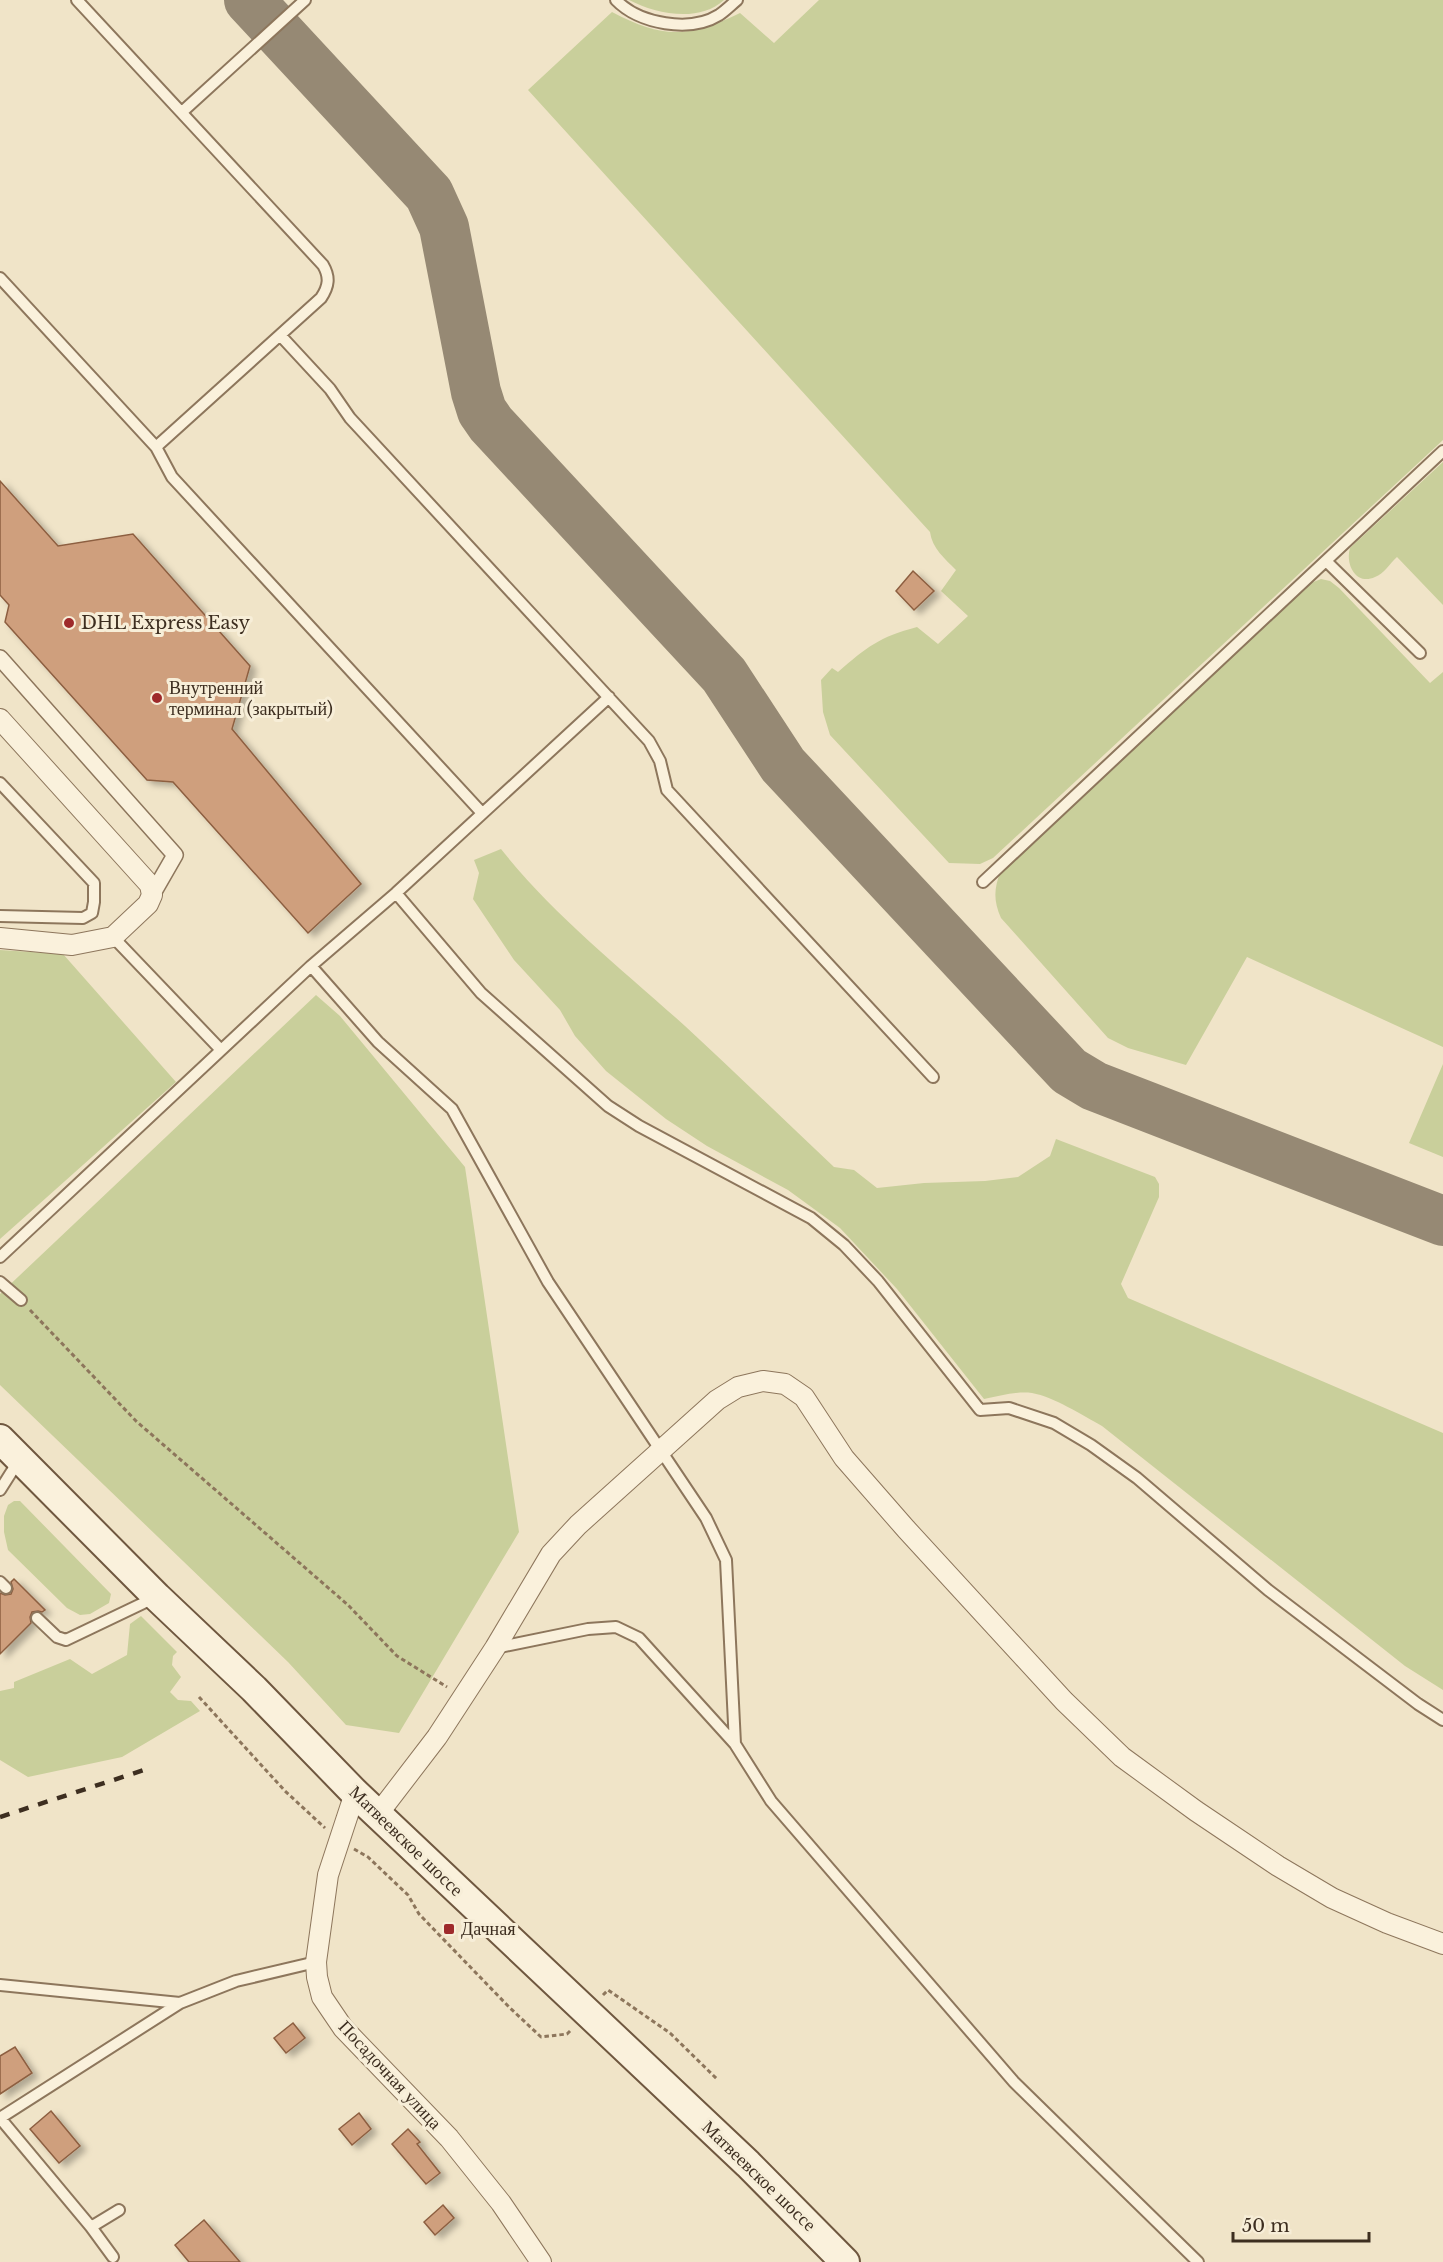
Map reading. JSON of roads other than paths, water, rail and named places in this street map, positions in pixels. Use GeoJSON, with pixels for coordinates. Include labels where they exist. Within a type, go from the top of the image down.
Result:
{"type":"FeatureCollection","features":[{"type":"Feature","properties":{"kind":"main road","name":"Матвеевское шоссе"},"geometry":{"type":"LineString","coordinates":[[0,1439],[157,1597],[254,1689],[355,1793],[748,2164],[845,2262]]}},
{"type":"Feature","properties":{"kind":"street"},"geometry":{"type":"LineString","coordinates":[[0,658],[175,855],[148,904],[113,937],[72,945],[0,938]]}},
{"type":"Feature","properties":{"kind":"street"},"geometry":{"type":"LineString","coordinates":[[0,719],[150,885],[152,895]]}},
{"type":"Feature","properties":{"kind":"street"},"geometry":{"type":"LineString","coordinates":[[378,1815],[437,1737],[463,1698],[551,1554],[578,1525],[717,1400],[738,1387],[763,1382],[785,1384],[804,1397],[844,1458],[906,1529],[1064,1701],[1122,1757],[1196,1811],[1278,1866],[1332,1898],[1387,1923],[1443,1944]]}},
{"type":"Feature","properties":{"kind":"street","name":"Посадочная улица"},"geometry":{"type":"LineString","coordinates":[[355,1793],[328,1875],[316,1962],[316,1977],[322,1997],[343,2028],[449,2138],[501,2203],[541,2262]]}},
{"type":"Feature","properties":{"kind":"lane"},"geometry":{"type":"LineString","coordinates":[[77,0],[323,264],[327,271],[327,287],[321,298],[156,447]]}},
{"type":"Feature","properties":{"kind":"lane"},"geometry":{"type":"LineString","coordinates":[[182,112],[305,0]]}},
{"type":"Feature","properties":{"kind":"lane"},"geometry":{"type":"LineString","coordinates":[[616,0],[641,18],[660,23],[685,25],[718,16],[737,0]]}},
{"type":"Feature","properties":{"kind":"lane"},"geometry":{"type":"LineString","coordinates":[[0,278],[156,447],[172,477],[482,813]]}},
{"type":"Feature","properties":{"kind":"lane"},"geometry":{"type":"LineString","coordinates":[[280,335],[330,389],[350,418],[649,741],[660,761],[667,790],[933,1077]]}},
{"type":"Feature","properties":{"kind":"lane"},"geometry":{"type":"LineString","coordinates":[[983,882],[1443,451]]}},
{"type":"Feature","properties":{"kind":"lane"},"geometry":{"type":"LineString","coordinates":[[1326,561],[1420,653]]}},
{"type":"Feature","properties":{"kind":"lane"},"geometry":{"type":"LineString","coordinates":[[0,1257],[310,966],[396,893],[609,697]]}},
{"type":"Feature","properties":{"kind":"lane"},"geometry":{"type":"LineString","coordinates":[[0,783],[94,883],[94,902],[92,914],[83,918],[0,916]]}},
{"type":"Feature","properties":{"kind":"lane"},"geometry":{"type":"LineString","coordinates":[[396,893],[481,993],[608,1106],[639,1126],[812,1218],[844,1245],[878,1281],[980,1410],[1009,1408],[1054,1423],[1091,1445],[1137,1478],[1268,1590],[1418,1704],[1443,1720]]}},
{"type":"Feature","properties":{"kind":"lane"},"geometry":{"type":"LineString","coordinates":[[113,937],[221,1050]]}},
{"type":"Feature","properties":{"kind":"lane"},"geometry":{"type":"LineString","coordinates":[[310,966],[378,1042],[452,1109],[548,1282],[706,1518],[726,1560],[735,1744]]}},
{"type":"Feature","properties":{"kind":"lane"},"geometry":{"type":"LineString","coordinates":[[0,1282],[21,1300]]}},
{"type":"Feature","properties":{"kind":"lane"},"geometry":{"type":"LineString","coordinates":[[0,1490],[20,1459]]}},
{"type":"Feature","properties":{"kind":"lane"},"geometry":{"type":"LineString","coordinates":[[37,1618],[57,1637],[66,1640],[157,1597]]}},
{"type":"Feature","properties":{"kind":"lane"},"geometry":{"type":"LineString","coordinates":[[495,1648],[588,1629],[616,1627],[639,1638],[735,1744],[771,1801],[1014,2082],[1198,2262]]}},
{"type":"Feature","properties":{"kind":"lane"},"geometry":{"type":"LineString","coordinates":[[113,2257],[0,2118],[180,2003],[236,1981],[316,1962]]}},
{"type":"Feature","properties":{"kind":"lane"},"geometry":{"type":"LineString","coordinates":[[0,1985],[180,2003]]}},
{"type":"Feature","properties":{"kind":"lane"},"geometry":{"type":"LineString","coordinates":[[90,2227],[119,2210]]}},
{"type":"Feature","properties":{"kind":"railway"},"geometry":{"type":"LineString","coordinates":[[0,1817],[144,1770]]}},
{"type":"Feature","properties":{"kind":"place","name":"DHL Express Easy"},"geometry":{"type":"Point","coordinates":[69,623]}},
{"type":"Feature","properties":{"kind":"place","name":"Внутренний терминал (закрытый)"},"geometry":{"type":"Point","coordinates":[157,698]}},
{"type":"Feature","properties":{"kind":"place","name":"Дачная"},"geometry":{"type":"Point","coordinates":[449,1929]}}]}
